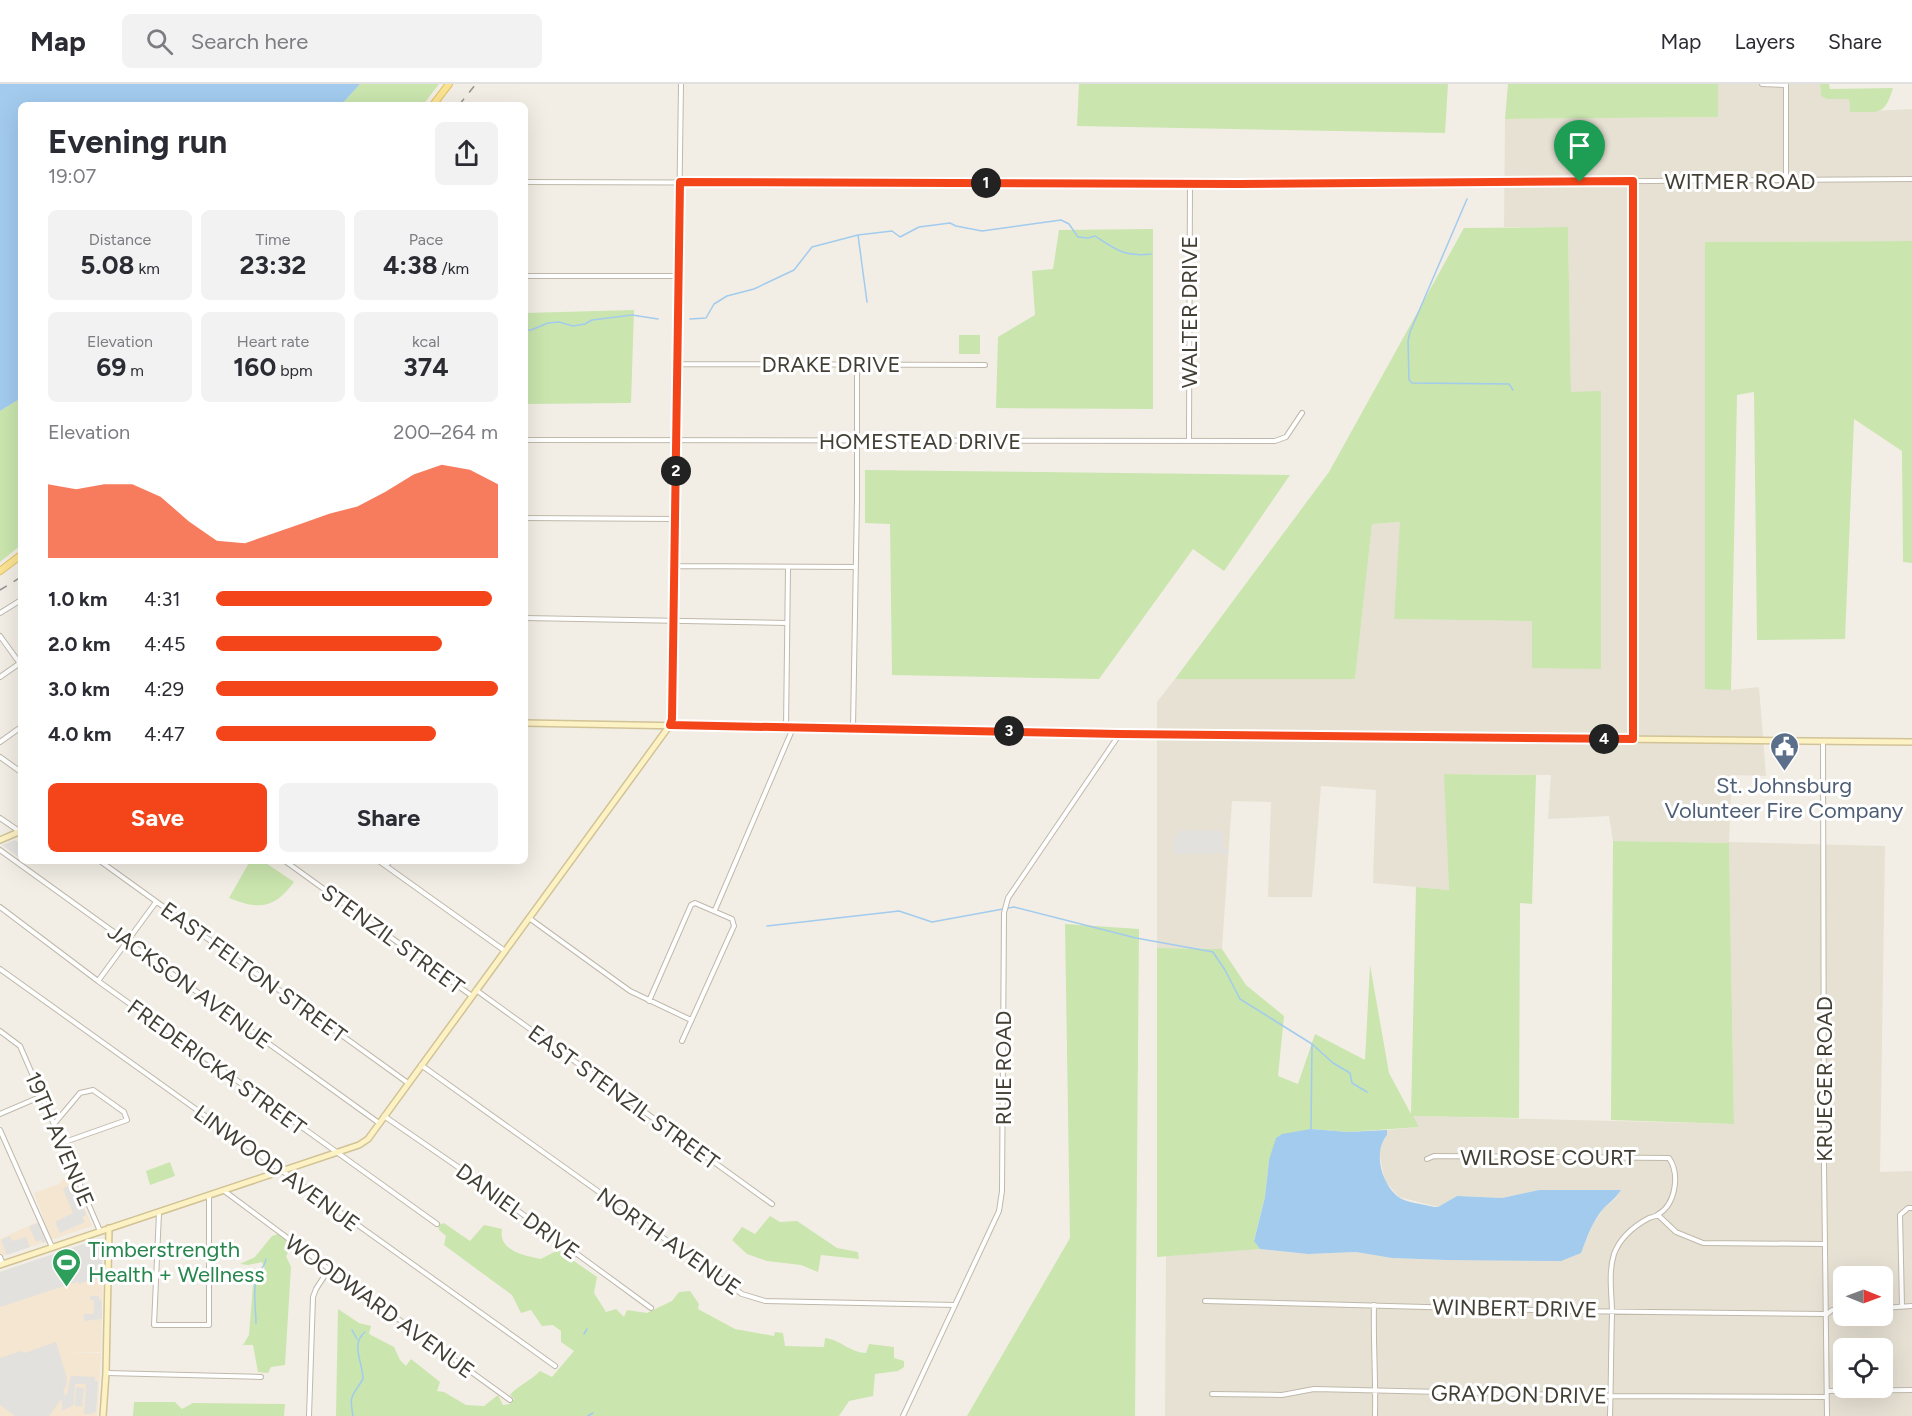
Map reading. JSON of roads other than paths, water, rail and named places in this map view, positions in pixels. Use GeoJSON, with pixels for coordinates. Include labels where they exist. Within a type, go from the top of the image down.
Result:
{"type":"FeatureCollection","features":[{"type":"Feature","properties":{"kind":"main road"},"geometry":{"type":"LineString","coordinates":[[435,102],[449,84]]}},
{"type":"Feature","properties":{"kind":"main road"},"geometry":{"type":"LineString","coordinates":[[0,571],[18,557]]}},
{"type":"Feature","properties":{"kind":"main road"},"geometry":{"type":"LineString","coordinates":[[528,723],[1120,734],[1912,742]]}},
{"type":"Feature","properties":{"kind":"main road"},"geometry":{"type":"LineString","coordinates":[[2,1264],[159,1213],[335,1151],[359,1145],[368,1139],[670,725]]}},
{"type":"Feature","properties":{"kind":"main road"},"geometry":{"type":"LineString","coordinates":[[0,840],[18,832]]}},
{"type":"Feature","properties":{"kind":"main road"},"geometry":{"type":"LineString","coordinates":[[103,1416],[109,1228]]}},
{"type":"Feature","properties":{"kind":"street"},"geometry":{"type":"LineString","coordinates":[[670,725],[672,719],[675,566],[681,84]]}},
{"type":"Feature","properties":{"kind":"street"},"geometry":{"type":"LineString","coordinates":[[1762,84],[1786,85],[1786,181]]}},
{"type":"Feature","properties":{"kind":"street","name":"WITMER ROAD"},"geometry":{"type":"LineString","coordinates":[[528,182],[1190,183],[1912,179]]}},
{"type":"Feature","properties":{"kind":"street"},"geometry":{"type":"LineString","coordinates":[[1633,181],[1633,739]]}},
{"type":"Feature","properties":{"kind":"street","name":"WALTER DRIVE"},"geometry":{"type":"LineString","coordinates":[[1189,441],[1190,183]]}},
{"type":"Feature","properties":{"kind":"street"},"geometry":{"type":"LineString","coordinates":[[528,276],[679,276]]}},
{"type":"Feature","properties":{"kind":"street","name":"DRAKE DRIVE"},"geometry":{"type":"LineString","coordinates":[[677,364],[985,365]]}},
{"type":"Feature","properties":{"kind":"street"},"geometry":{"type":"LineString","coordinates":[[853,728],[858,442],[857,364]]}},
{"type":"Feature","properties":{"kind":"street","name":"HOMESTEAD DRIVE"},"geometry":{"type":"LineString","coordinates":[[528,440],[1275,441],[1286,436],[1302,413]]}},
{"type":"Feature","properties":{"kind":"street"},"geometry":{"type":"LineString","coordinates":[[528,518],[675,519]]}},
{"type":"Feature","properties":{"kind":"street"},"geometry":{"type":"LineString","coordinates":[[675,566],[855,567]]}},
{"type":"Feature","properties":{"kind":"street"},"geometry":{"type":"LineString","coordinates":[[786,728],[788,568]]}},
{"type":"Feature","properties":{"kind":"street"},"geometry":{"type":"LineString","coordinates":[[0,613],[18,602]]}},
{"type":"Feature","properties":{"kind":"street"},"geometry":{"type":"LineString","coordinates":[[528,618],[787,623]]}},
{"type":"Feature","properties":{"kind":"street"},"geometry":{"type":"LineString","coordinates":[[0,636],[18,661]]}},
{"type":"Feature","properties":{"kind":"street"},"geometry":{"type":"LineString","coordinates":[[0,677],[18,665]]}},
{"type":"Feature","properties":{"kind":"street"},"geometry":{"type":"LineString","coordinates":[[715,910],[793,728]]}},
{"type":"Feature","properties":{"kind":"street"},"geometry":{"type":"LineString","coordinates":[[0,742],[18,729]]}},
{"type":"Feature","properties":{"kind":"street","name":"RUIE ROAD"},"geometry":{"type":"LineString","coordinates":[[903,1416],[999,1211],[1002,1191],[1004,913],[1008,898],[1120,734]]}},
{"type":"Feature","properties":{"kind":"street","name":"KRUEGER ROAD"},"geometry":{"type":"LineString","coordinates":[[1823,741],[1824,1244],[1827,1416]]}},
{"type":"Feature","properties":{"kind":"street"},"geometry":{"type":"LineString","coordinates":[[0,757],[18,770]]}},
{"type":"Feature","properties":{"kind":"street"},"geometry":{"type":"LineString","coordinates":[[0,818],[18,830]]}},
{"type":"Feature","properties":{"kind":"street","name":"JACKSON AVENUE"},"geometry":{"type":"LineString","coordinates":[[0,850],[18,863]]}},
{"type":"Feature","properties":{"kind":"street","name":"JACKSON AVENUE"},"geometry":{"type":"LineString","coordinates":[[19,864],[379,1123]]}},
{"type":"Feature","properties":{"kind":"street","name":"EAST FELTON STREET"},"geometry":{"type":"LineString","coordinates":[[104,864],[408,1083]]}},
{"type":"Feature","properties":{"kind":"street","name":"STENZIL STREET"},"geometry":{"type":"LineString","coordinates":[[289,864],[472,996]]}},
{"type":"Feature","properties":{"kind":"street"},"geometry":{"type":"LineString","coordinates":[[383,864],[505,951]]}},
{"type":"Feature","properties":{"kind":"street"},"geometry":{"type":"LineString","coordinates":[[98,981],[156,902]]}},
{"type":"Feature","properties":{"kind":"street"},"geometry":{"type":"LineString","coordinates":[[649,1001],[691,904],[695,903],[715,910],[732,919],[734,926],[682,1041]]}},
{"type":"Feature","properties":{"kind":"street","name":"FREDERICKA STREET"},"geometry":{"type":"LineString","coordinates":[[0,907],[98,981],[437,1224]]}},
{"type":"Feature","properties":{"kind":"street"},"geometry":{"type":"LineString","coordinates":[[529,918],[630,991],[691,1020]]}},
{"type":"Feature","properties":{"kind":"street","name":"LINWOOD AVENUE"},"geometry":{"type":"LineString","coordinates":[[0,969],[555,1366]]}},
{"type":"Feature","properties":{"kind":"street","name":"EAST STENZIL STREET"},"geometry":{"type":"LineString","coordinates":[[476,990],[772,1204]]}},
{"type":"Feature","properties":{"kind":"street","name":"19TH AVENUE"},"geometry":{"type":"LineString","coordinates":[[0,1031],[20,1046],[100,1231]]}},
{"type":"Feature","properties":{"kind":"street","name":"NORTH AVENUE"},"geometry":{"type":"LineString","coordinates":[[422,1065],[742,1294],[765,1301],[955,1305]]}},
{"type":"Feature","properties":{"kind":"street"},"geometry":{"type":"LineString","coordinates":[[54,1124],[80,1093],[93,1090],[124,1112],[127,1120],[62,1143]]}},
{"type":"Feature","properties":{"kind":"street"},"geometry":{"type":"LineString","coordinates":[[0,1114],[42,1096]]}},
{"type":"Feature","properties":{"kind":"street","name":"DANIEL DRIVE"},"geometry":{"type":"LineString","coordinates":[[384,1116],[651,1308]]}},
{"type":"Feature","properties":{"kind":"street"},"geometry":{"type":"LineString","coordinates":[[0,1130],[52,1247]]}},
{"type":"Feature","properties":{"kind":"street","name":"WILROSE COURT"},"geometry":{"type":"LineString","coordinates":[[1427,1159],[1434,1156],[1669,1158],[1675,1166],[1675,1188],[1669,1202],[1658,1215]]}},
{"type":"Feature","properties":{"kind":"street","name":"WOODWARD AVENUE"},"geometry":{"type":"LineString","coordinates":[[222,1189],[510,1400]]}},
{"type":"Feature","properties":{"kind":"street"},"geometry":{"type":"LineString","coordinates":[[159,1213],[154,1324],[209,1325],[209,1194]]}},
{"type":"Feature","properties":{"kind":"street"},"geometry":{"type":"LineString","coordinates":[[1902,1306],[1900,1215],[1908,1208],[1912,1208]]}},
{"type":"Feature","properties":{"kind":"street"},"geometry":{"type":"LineString","coordinates":[[1610,1416],[1612,1311],[1610,1274],[1614,1254],[1630,1231],[1658,1215],[1676,1232],[1703,1243],[1824,1244]]}},
{"type":"Feature","properties":{"kind":"street"},"geometry":{"type":"LineString","coordinates":[[0,1257],[2,1264]]}},
{"type":"Feature","properties":{"kind":"street"},"geometry":{"type":"LineString","coordinates":[[309,1416],[313,1297],[316,1288],[329,1269]]}},
{"type":"Feature","properties":{"kind":"street","name":"WINBERT DRIVE"},"geometry":{"type":"LineString","coordinates":[[1205,1301],[1826,1315],[1833,1310]]}},
{"type":"Feature","properties":{"kind":"street"},"geometry":{"type":"LineString","coordinates":[[1374,1305],[1375,1416]]}},
{"type":"Feature","properties":{"kind":"street"},"geometry":{"type":"LineString","coordinates":[[1893,1307],[1912,1306]]}},
{"type":"Feature","properties":{"kind":"street"},"geometry":{"type":"LineString","coordinates":[[106,1373],[261,1377]]}},
{"type":"Feature","properties":{"kind":"street","name":"GRAYDON DRIVE"},"geometry":{"type":"LineString","coordinates":[[1212,1394],[1282,1395],[1314,1389],[1611,1396],[1826,1397]]}},
{"type":"Feature","properties":{"kind":"street"},"geometry":{"type":"LineString","coordinates":[[1827,1391],[1912,1390]]}},
{"type":"Feature","properties":{"kind":"water"},"geometry":{"type":"Polygon","coordinates":[[[0,84],[360,84],[344,102],[18,102],[18,400],[0,411],[0,84]]]}},
{"type":"Feature","properties":{"kind":"water"},"geometry":{"type":"Polygon","coordinates":[[[1311,1129],[1348,1132],[1387,1130],[1380,1150],[1380,1158],[1383,1175],[1391,1190],[1400,1198],[1410,1202],[1434,1207],[1457,1196],[1502,1198],[1539,1190],[1621,1190],[1596,1218],[1581,1253],[1561,1261],[1392,1258],[1356,1252],[1308,1254],[1260,1249],[1254,1241],[1265,1197],[1269,1160],[1276,1138],[1282,1134],[1311,1129]]]}},
{"type":"Feature","properties":{"kind":"waterway"},"geometry":{"type":"LineString","coordinates":[[1467,199],[1410,332],[1408,341],[1409,380],[1412,383],[1509,384],[1513,390]]}},
{"type":"Feature","properties":{"kind":"waterway"},"geometry":{"type":"LineString","coordinates":[[690,319],[706,318],[714,304],[727,296],[754,289],[794,270],[812,247],[858,235],[892,231],[900,237],[919,227],[950,223],[982,231],[1061,220],[1069,224],[1078,237],[1095,236],[1127,253],[1151,254]]}},
{"type":"Feature","properties":{"kind":"waterway"},"geometry":{"type":"LineString","coordinates":[[858,235],[867,302]]}},
{"type":"Feature","properties":{"kind":"waterway"},"geometry":{"type":"LineString","coordinates":[[528,330],[548,323],[559,322],[573,326],[592,320],[632,315],[658,319]]}},
{"type":"Feature","properties":{"kind":"waterway"},"geometry":{"type":"LineString","coordinates":[[767,926],[899,911],[932,922],[1014,907],[1136,938],[1213,952],[1240,999],[1312,1044],[1333,1063],[1350,1073],[1352,1083],[1367,1092]]}},
{"type":"Feature","properties":{"kind":"waterway"},"geometry":{"type":"LineString","coordinates":[[1311,1129],[1312,1045]]}},
{"type":"Feature","properties":{"kind":"waterway"},"geometry":{"type":"LineString","coordinates":[[256,1323],[255,1286],[266,1259]]}},
{"type":"Feature","properties":{"kind":"waterway"},"geometry":{"type":"LineString","coordinates":[[584,1334],[587,1329]]}},
{"type":"Feature","properties":{"kind":"waterway"},"geometry":{"type":"LineString","coordinates":[[352,1330],[357,1339]]}},
{"type":"Feature","properties":{"kind":"waterway"},"geometry":{"type":"LineString","coordinates":[[353,1416],[352,1396],[363,1379],[358,1342],[365,1332]]}},
{"type":"Feature","properties":{"kind":"waterway"},"geometry":{"type":"LineString","coordinates":[[588,1416],[593,1413]]}},
{"type":"Feature","properties":{"kind":"railway"},"geometry":{"type":"LineString","coordinates":[[461,102],[476,84]]}},
{"type":"Feature","properties":{"kind":"railway"},"geometry":{"type":"LineString","coordinates":[[0,590],[18,579]]}},
{"type":"Feature","properties":{"kind":"place","name":"St. Johnsburg Volunteer Fire Company"},"geometry":{"type":"Point","coordinates":[1784,772]}},
{"type":"Feature","properties":{"kind":"place","name":"Timberstrength Health + Wellness"},"geometry":{"type":"Point","coordinates":[67,1288]}}]}
